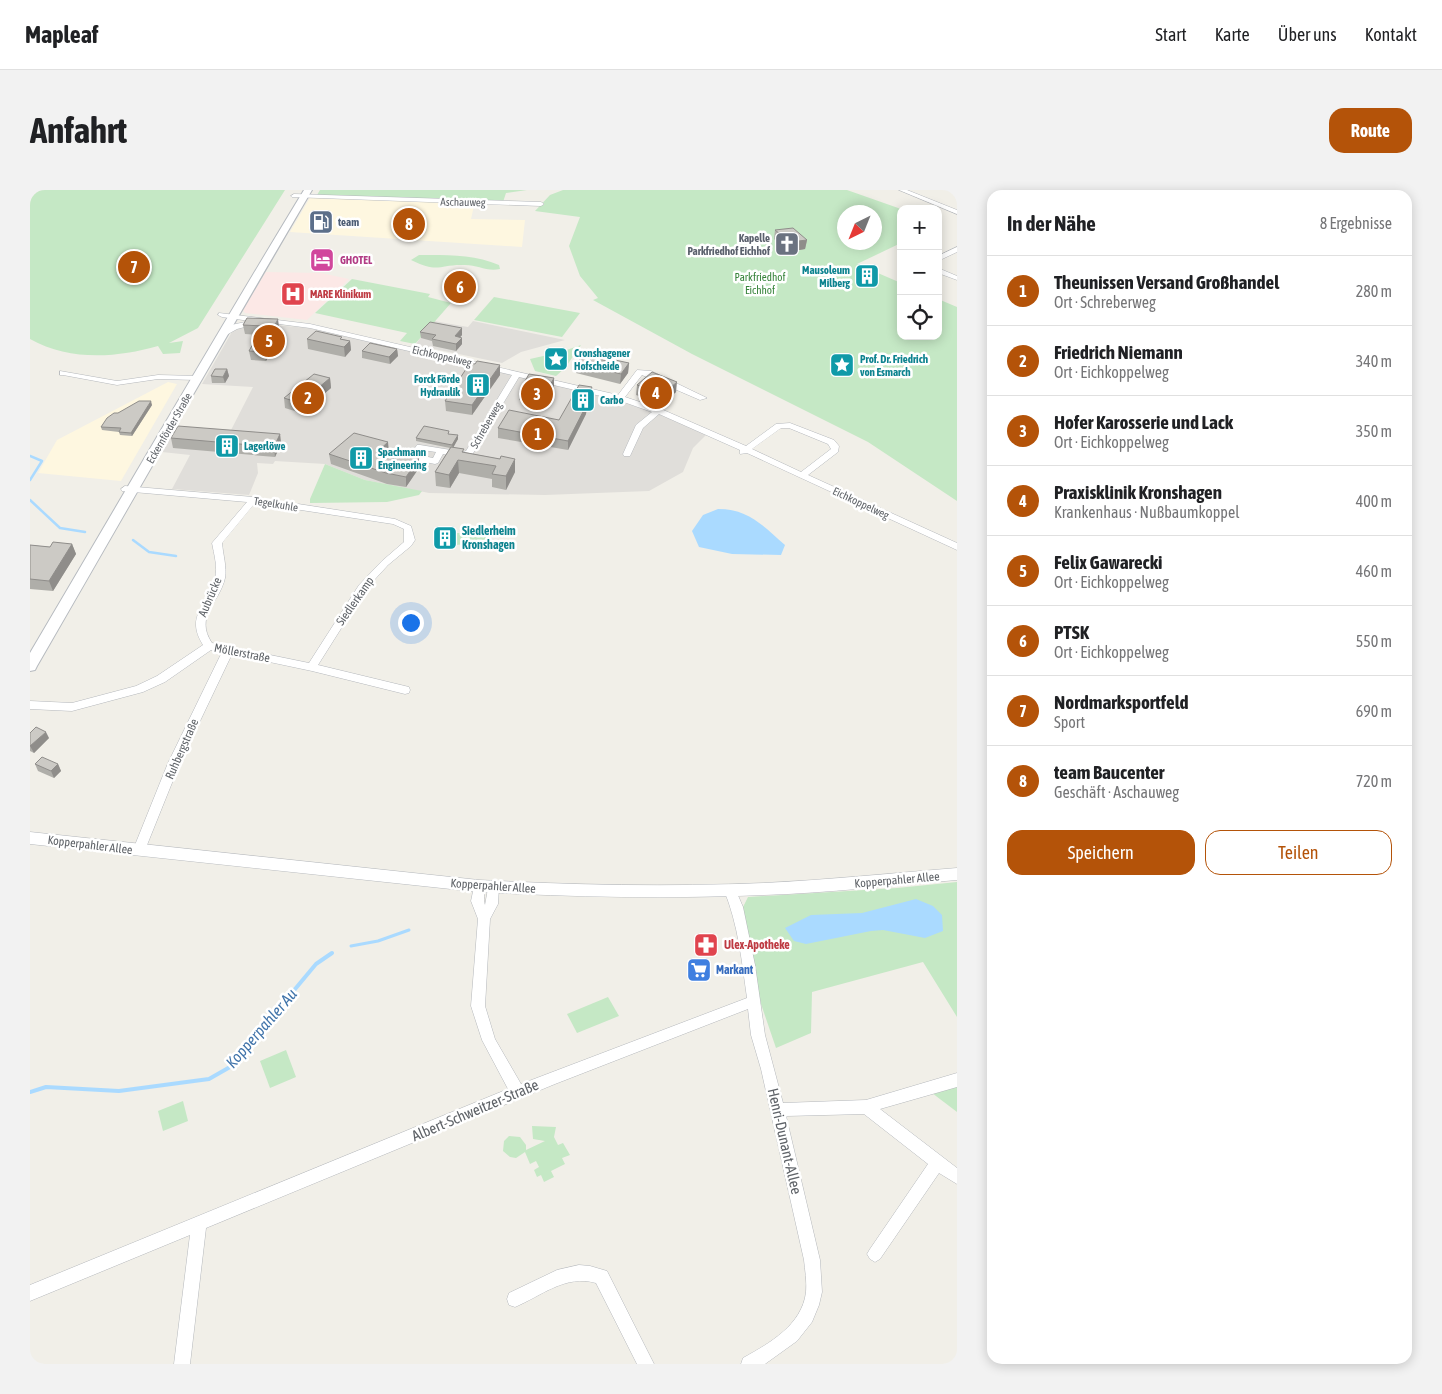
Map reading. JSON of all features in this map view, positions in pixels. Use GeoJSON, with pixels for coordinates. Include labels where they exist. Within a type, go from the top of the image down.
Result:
{"type":"FeatureCollection","features":[{"type":"Feature","properties":{"kind":"main road","name":"Eckernförder Straße"},"geometry":{"type":"LineString","coordinates":[[30,666],[226,317],[301,193]]}},
{"type":"Feature","properties":{"kind":"main road","name":"Eckernförder Straße"},"geometry":{"type":"LineString","coordinates":[[193,377],[221,336],[226,317]]}},
{"type":"Feature","properties":{"kind":"main road","name":"Eckernförder Straße"},"geometry":{"type":"LineString","coordinates":[[30,645],[129,489]]}},
{"type":"Feature","properties":{"kind":"street"},"geometry":{"type":"LineString","coordinates":[[902,190],[957,212]]}},
{"type":"Feature","properties":{"kind":"street","name":"Aschauweg"},"geometry":{"type":"LineString","coordinates":[[301,193],[541,204]]}},
{"type":"Feature","properties":{"kind":"street"},"geometry":{"type":"LineString","coordinates":[[942,257],[957,249]]}},
{"type":"Feature","properties":{"kind":"street"},"geometry":{"type":"LineString","coordinates":[[942,272],[957,278]]}},
{"type":"Feature","properties":{"kind":"street","name":"Eichkoppelweg"},"geometry":{"type":"LineString","coordinates":[[226,317],[310,326],[620,398],[658,411],[957,547]]}},
{"type":"Feature","properties":{"kind":"street","name":"Eichkoppelweg"},"geometry":{"type":"LineString","coordinates":[[226,317],[249,322]]}},
{"type":"Feature","properties":{"kind":"street","name":"Eichkoppelweg"},"geometry":{"type":"LineString","coordinates":[[221,336],[234,327],[260,321]]}},
{"type":"Feature","properties":{"kind":"street"},"geometry":{"type":"LineString","coordinates":[[620,398],[640,372],[648,373],[703,398]]}},
{"type":"Feature","properties":{"kind":"street"},"geometry":{"type":"LineString","coordinates":[[62,373],[117,383],[158,378],[193,377]]}},
{"type":"Feature","properties":{"kind":"street","name":"Schreberweg"},"geometry":{"type":"LineString","coordinates":[[441,451],[464,455],[470,453],[517,373]]}},
{"type":"Feature","properties":{"kind":"street"},"geometry":{"type":"LineString","coordinates":[[627,454],[639,427],[658,411]]}},
{"type":"Feature","properties":{"kind":"street"},"geometry":{"type":"LineString","coordinates":[[745,451],[779,426],[785,425],[790,425],[831,442],[835,446],[835,450],[802,475]]}},
{"type":"Feature","properties":{"kind":"street","name":"Tegelkuhle"},"geometry":{"type":"LineString","coordinates":[[129,489],[253,500],[400,523],[405,525],[410,531],[408,544]]}},
{"type":"Feature","properties":{"kind":"street","name":"Aubrücke"},"geometry":{"type":"LineString","coordinates":[[209,646],[202,638],[200,619],[219,581],[222,566],[217,543],[253,500]]}},
{"type":"Feature","properties":{"kind":"street","name":"Siedlerkamp"},"geometry":{"type":"LineString","coordinates":[[312,667],[362,587],[385,563],[408,544]]}},
{"type":"Feature","properties":{"kind":"street","name":"Möllerstraße"},"geometry":{"type":"LineString","coordinates":[[30,705],[72,707],[140,689],[176,670],[209,646],[312,667],[405,690]]}},
{"type":"Feature","properties":{"kind":"street","name":"Ruhbergstraße"},"geometry":{"type":"LineString","coordinates":[[139,850],[174,763],[229,649]]}},
{"type":"Feature","properties":{"kind":"street","name":"Kopperpahler Allee"},"geometry":{"type":"LineString","coordinates":[[30,838],[486,886],[598,891],[730,890],[896,881],[957,874]]}},
{"type":"Feature","properties":{"kind":"street"},"geometry":{"type":"LineString","coordinates":[[486,886],[492,904],[484,920],[477,996],[480,1020],[494,1053],[518,1092]]}},
{"type":"Feature","properties":{"kind":"street","name":"Henri-Dunant-Allee"},"geometry":{"type":"LineString","coordinates":[[730,890],[739,917],[749,965],[758,1035],[778,1110],[812,1260],[814,1290],[811,1310],[797,1330],[783,1344],[749,1364]]}},
{"type":"Feature","properties":{"kind":"street","name":"Albert-Schweitzer-Straße"},"geometry":{"type":"LineString","coordinates":[[30,1293],[518,1092],[646,1041],[754,1002]]}},
{"type":"Feature","properties":{"kind":"street"},"geometry":{"type":"LineString","coordinates":[[778,1110],[866,1107],[957,1080]]}},
{"type":"Feature","properties":{"kind":"street"},"geometry":{"type":"LineString","coordinates":[[866,1107],[957,1177]]}},
{"type":"Feature","properties":{"kind":"street"},"geometry":{"type":"LineString","coordinates":[[875,1254],[938,1162]]}},
{"type":"Feature","properties":{"kind":"street"},"geometry":{"type":"LineString","coordinates":[[182,1364],[199,1224]]}},
{"type":"Feature","properties":{"kind":"street"},"geometry":{"type":"LineString","coordinates":[[515,1299],[571,1272],[590,1272],[601,1277],[646,1364]]}},
{"type":"Feature","properties":{"kind":"shaded area"},"geometry":{"type":"Polygon","coordinates":[[[311,196],[475,201],[471,219],[525,220],[522,247],[290,232],[311,196]]]}},
{"type":"Feature","properties":{"kind":"shaded area","name":"MARE Klinikum"},"geometry":{"type":"Polygon","coordinates":[[[266,272],[321,273],[349,279],[307,320],[245,313],[243,310],[266,272]]]}},
{"type":"Feature","properties":{"kind":"shaded area"},"geometry":{"type":"Polygon","coordinates":[[[434,321],[468,327],[473,321],[565,340],[521,352],[502,363],[415,345],[434,321]]]}},
{"type":"Feature","properties":{"kind":"shaded area"},"geometry":{"type":"Polygon","coordinates":[[[262,324],[309,328],[565,387],[656,413],[706,435],[693,448],[683,472],[649,491],[545,495],[429,493],[365,480],[325,464],[275,461],[273,464],[257,463],[258,473],[249,495],[172,489],[190,455],[162,452],[173,432],[228,436],[253,387],[202,384],[233,330],[244,325],[262,324]]]}},
{"type":"Feature","properties":{"kind":"shaded area"},"geometry":{"type":"Polygon","coordinates":[[[168,382],[177,384],[121,481],[38,473],[57,440],[168,382]]]}},
{"type":"Feature","properties":{"kind":"green space"},"geometry":{"type":"Polygon","coordinates":[[[30,190],[285,190],[198,328],[169,343],[183,341],[180,353],[163,354],[158,346],[126,353],[93,355],[61,351],[30,339],[30,190]]]}},
{"type":"Feature","properties":{"kind":"green space"},"geometry":{"type":"Polygon","coordinates":[[[320,190],[527,190],[506,193],[503,202],[317,195],[320,190]]]}},
{"type":"Feature","properties":{"kind":"green space","name":"Parkfriedhof Eichhof"},"geometry":{"type":"Polygon","coordinates":[[[563,190],[847,190],[897,208],[897,245],[857,264],[897,281],[897,340],[942,340],[942,301],[957,307],[957,501],[868,442],[692,354],[593,300],[598,298],[580,276],[569,246],[580,217],[535,211],[550,195],[563,190]]]}},
{"type":"Feature","properties":{"kind":"green space"},"geometry":{"type":"Polygon","coordinates":[[[419,255],[470,257],[499,265],[500,269],[491,270],[465,265],[428,267],[411,260],[419,255]]]}},
{"type":"Feature","properties":{"kind":"green space"},"geometry":{"type":"Polygon","coordinates":[[[352,279],[430,294],[428,297],[451,303],[415,344],[400,341],[407,333],[315,313],[352,279]]]}},
{"type":"Feature","properties":{"kind":"green space"},"geometry":{"type":"Polygon","coordinates":[[[494,297],[580,313],[562,337],[474,320],[494,297]]]}},
{"type":"Feature","properties":{"kind":"green space"},"geometry":{"type":"Polygon","coordinates":[[[581,345],[565,368],[556,376],[535,371],[530,359],[561,352],[581,345]]]}},
{"type":"Feature","properties":{"kind":"green space"},"geometry":{"type":"Polygon","coordinates":[[[325,464],[365,480],[422,491],[419,495],[387,502],[310,503],[325,464]]]}},
{"type":"Feature","properties":{"kind":"green space"},"geometry":{"type":"Polygon","coordinates":[[[456,533],[489,533],[484,543],[455,545],[456,533]]]}},
{"type":"Feature","properties":{"kind":"green space"},"geometry":{"type":"Polygon","coordinates":[[[957,882],[957,1017],[923,962],[812,992],[811,1033],[776,1048],[761,1004],[742,909],[748,897],[897,888],[957,882]]]}},
{"type":"Feature","properties":{"kind":"green space"},"geometry":{"type":"Polygon","coordinates":[[[608,997],[619,1016],[577,1033],[567,1014],[608,997]]]}},
{"type":"Feature","properties":{"kind":"green space"},"geometry":{"type":"Polygon","coordinates":[[[286,1050],[296,1077],[270,1088],[260,1061],[286,1050]]]}},
{"type":"Feature","properties":{"kind":"green space"},"geometry":{"type":"Polygon","coordinates":[[[957,1086],[957,1112],[932,1093],[957,1086]]]}},
{"type":"Feature","properties":{"kind":"green space"},"geometry":{"type":"Polygon","coordinates":[[[183,1101],[188,1121],[163,1131],[158,1111],[183,1101]]]}},
{"type":"Feature","properties":{"kind":"green space"},"geometry":{"type":"Polygon","coordinates":[[[532,1126],[556,1127],[554,1137],[558,1145],[563,1143],[570,1155],[562,1158],[565,1164],[551,1171],[554,1177],[544,1182],[541,1175],[537,1177],[534,1170],[539,1167],[536,1161],[530,1164],[525,1152],[516,1158],[510,1157],[503,1151],[504,1141],[509,1136],[520,1137],[526,1145],[526,1150],[545,1141],[533,1139],[532,1126]]]}},
{"type":"Feature","properties":{"kind":"water"},"geometry":{"type":"Polygon","coordinates":[[[718,509],[747,515],[762,525],[785,545],[781,555],[732,554],[699,547],[692,531],[703,515],[718,509]]]}},
{"type":"Feature","properties":{"kind":"water"},"geometry":{"type":"Polygon","coordinates":[[[916,899],[933,906],[942,915],[943,931],[925,938],[883,930],[871,931],[806,944],[794,941],[785,928],[811,915],[862,913],[916,899]]]}},
{"type":"Feature","properties":{"kind":"building"},"geometry":{"type":"Polygon","coordinates":[[[793,228],[807,240],[790,242],[775,230],[793,228]]]}},
{"type":"Feature","properties":{"kind":"building"},"geometry":{"type":"Polygon","coordinates":[[[247,318],[278,319],[275,325],[278,325],[264,352],[249,351],[263,326],[243,325],[247,318]]]}},
{"type":"Feature","properties":{"kind":"building"},"geometry":{"type":"Polygon","coordinates":[[[430,322],[462,328],[455,336],[462,338],[456,344],[432,339],[436,335],[420,332],[430,322]]]}},
{"type":"Feature","properties":{"kind":"building"},"geometry":{"type":"Polygon","coordinates":[[[316,331],[342,337],[340,339],[350,341],[344,347],[307,339],[316,331]]]}},
{"type":"Feature","properties":{"kind":"building"},"geometry":{"type":"Polygon","coordinates":[[[370,343],[397,349],[389,357],[362,351],[370,343]]]}},
{"type":"Feature","properties":{"kind":"building"},"geometry":{"type":"Polygon","coordinates":[[[582,356],[629,363],[621,374],[577,363],[582,356]]]}},
{"type":"Feature","properties":{"kind":"building"},"geometry":{"type":"Polygon","coordinates":[[[477,361],[500,365],[472,405],[445,401],[470,363],[475,364],[477,361]]]}},
{"type":"Feature","properties":{"kind":"building"},"geometry":{"type":"Polygon","coordinates":[[[215,369],[227,369],[223,377],[211,376],[215,369]]]}},
{"type":"Feature","properties":{"kind":"building"},"geometry":{"type":"Polygon","coordinates":[[[652,372],[677,382],[663,394],[637,385],[652,372]]]}},
{"type":"Feature","properties":{"kind":"building"},"geometry":{"type":"Polygon","coordinates":[[[314,374],[330,378],[300,403],[284,398],[314,374]]]}},
{"type":"Feature","properties":{"kind":"building"},"geometry":{"type":"Polygon","coordinates":[[[529,374],[554,378],[545,394],[520,390],[529,374]]]}},
{"type":"Feature","properties":{"kind":"building"},"geometry":{"type":"Polygon","coordinates":[[[579,385],[592,387],[584,404],[587,404],[568,441],[498,428],[509,410],[559,420],[579,385]]]}},
{"type":"Feature","properties":{"kind":"building"},"geometry":{"type":"Polygon","coordinates":[[[139,401],[151,401],[131,433],[119,432],[121,428],[101,427],[107,418],[114,413],[118,413],[139,401]]]}},
{"type":"Feature","properties":{"kind":"building"},"geometry":{"type":"Polygon","coordinates":[[[178,426],[280,434],[274,447],[171,438],[178,426]]]}},
{"type":"Feature","properties":{"kind":"building"},"geometry":{"type":"Polygon","coordinates":[[[424,426],[449,431],[448,434],[458,435],[452,445],[416,438],[424,426]]]}},
{"type":"Feature","properties":{"kind":"building"},"geometry":{"type":"Polygon","coordinates":[[[354,433],[388,442],[376,453],[395,459],[398,454],[419,458],[406,477],[386,473],[329,454],[354,433]]]}},
{"type":"Feature","properties":{"kind":"building"},"geometry":{"type":"Polygon","coordinates":[[[451,447],[464,449],[462,452],[500,459],[501,456],[515,459],[506,476],[492,474],[496,466],[458,460],[449,475],[435,472],[451,447]]]}},
{"type":"Feature","properties":{"kind":"building"},"geometry":{"type":"Polygon","coordinates":[[[53,542],[72,544],[49,581],[30,579],[30,545],[50,547],[53,542]]]}},
{"type":"Feature","properties":{"kind":"building"},"geometry":{"type":"Polygon","coordinates":[[[36,727],[46,732],[30,746],[30,733],[36,727]]]}},
{"type":"Feature","properties":{"kind":"building"},"geometry":{"type":"Polygon","coordinates":[[[42,757],[58,764],[51,771],[35,764],[42,757]]]}},
{"type":"Feature","properties":{"kind":"waterway"},"geometry":{"type":"LineString","coordinates":[[30,456],[42,461],[30,480]]}},
{"type":"Feature","properties":{"kind":"waterway"},"geometry":{"type":"LineString","coordinates":[[30,500],[60,528],[85,532]]}},
{"type":"Feature","properties":{"kind":"waterway"},"geometry":{"type":"LineString","coordinates":[[133,540],[149,552],[176,556]]}},
{"type":"Feature","properties":{"kind":"waterway","name":"Kopperpahler Au"},"geometry":{"type":"LineString","coordinates":[[351,946],[378,941],[409,930]]}},
{"type":"Feature","properties":{"kind":"waterway","name":"Kopperpahler Au"},"geometry":{"type":"LineString","coordinates":[[30,1092],[46,1087],[119,1091],[209,1079],[230,1067],[316,964],[332,953]]}},
{"type":"Feature","properties":{"kind":"place","name":"team"},"geometry":{"type":"Point","coordinates":[321,222]}},
{"type":"Feature","properties":{"kind":"place","name":"team Baucenter"},"geometry":{"type":"Point","coordinates":[409,224]}},
{"type":"Feature","properties":{"kind":"place","name":"Kapelle Parkfriedhof Eichhof"},"geometry":{"type":"Point","coordinates":[787,244]}},
{"type":"Feature","properties":{"kind":"place","name":"GHOTEL"},"geometry":{"type":"Point","coordinates":[322,260]}},
{"type":"Feature","properties":{"kind":"place","name":"Nordmarksportfeld"},"geometry":{"type":"Point","coordinates":[134,267]}},
{"type":"Feature","properties":{"kind":"place","name":"Mausoleum Milberg"},"geometry":{"type":"Point","coordinates":[867,276]}},
{"type":"Feature","properties":{"kind":"place","name":"PTSK"},"geometry":{"type":"Point","coordinates":[460,287]}},
{"type":"Feature","properties":{"kind":"place","name":"MARE Klinikum"},"geometry":{"type":"Point","coordinates":[293,294]}},
{"type":"Feature","properties":{"kind":"place","name":"Felix Gawarecki"},"geometry":{"type":"Point","coordinates":[269,341]}},
{"type":"Feature","properties":{"kind":"place","name":"Cronshagener Hofscheide"},"geometry":{"type":"Point","coordinates":[556,359]}},
{"type":"Feature","properties":{"kind":"place","name":"Prof. Dr. Friedrich von Esmarch"},"geometry":{"type":"Point","coordinates":[842,365]}},
{"type":"Feature","properties":{"kind":"place","name":"Forck Förde Hydraulik"},"geometry":{"type":"Point","coordinates":[478,385]}},
{"type":"Feature","properties":{"kind":"place","name":"Praxisklinik Kronshagen"},"geometry":{"type":"Point","coordinates":[656,393]}},
{"type":"Feature","properties":{"kind":"place","name":"Hofer Karosserie und Lack"},"geometry":{"type":"Point","coordinates":[537,394]}},
{"type":"Feature","properties":{"kind":"place","name":"Friedrich Niemann"},"geometry":{"type":"Point","coordinates":[308,398]}},
{"type":"Feature","properties":{"kind":"place","name":"Carbo"},"geometry":{"type":"Point","coordinates":[583,400]}},
{"type":"Feature","properties":{"kind":"place","name":"Theunissen Versand Großhandel"},"geometry":{"type":"Point","coordinates":[538,434]}},
{"type":"Feature","properties":{"kind":"place","name":"Lagerlöwe"},"geometry":{"type":"Point","coordinates":[227,446]}},
{"type":"Feature","properties":{"kind":"place","name":"Spachmann Engineering"},"geometry":{"type":"Point","coordinates":[361,458]}},
{"type":"Feature","properties":{"kind":"place","name":"Siedlerheim Kronshagen"},"geometry":{"type":"Point","coordinates":[445,538]}},
{"type":"Feature","properties":{"kind":"place","name":"Ulex-Apotheke"},"geometry":{"type":"Point","coordinates":[706,945]}},
{"type":"Feature","properties":{"kind":"place","name":"Markant"},"geometry":{"type":"Point","coordinates":[699,970]}}]}
